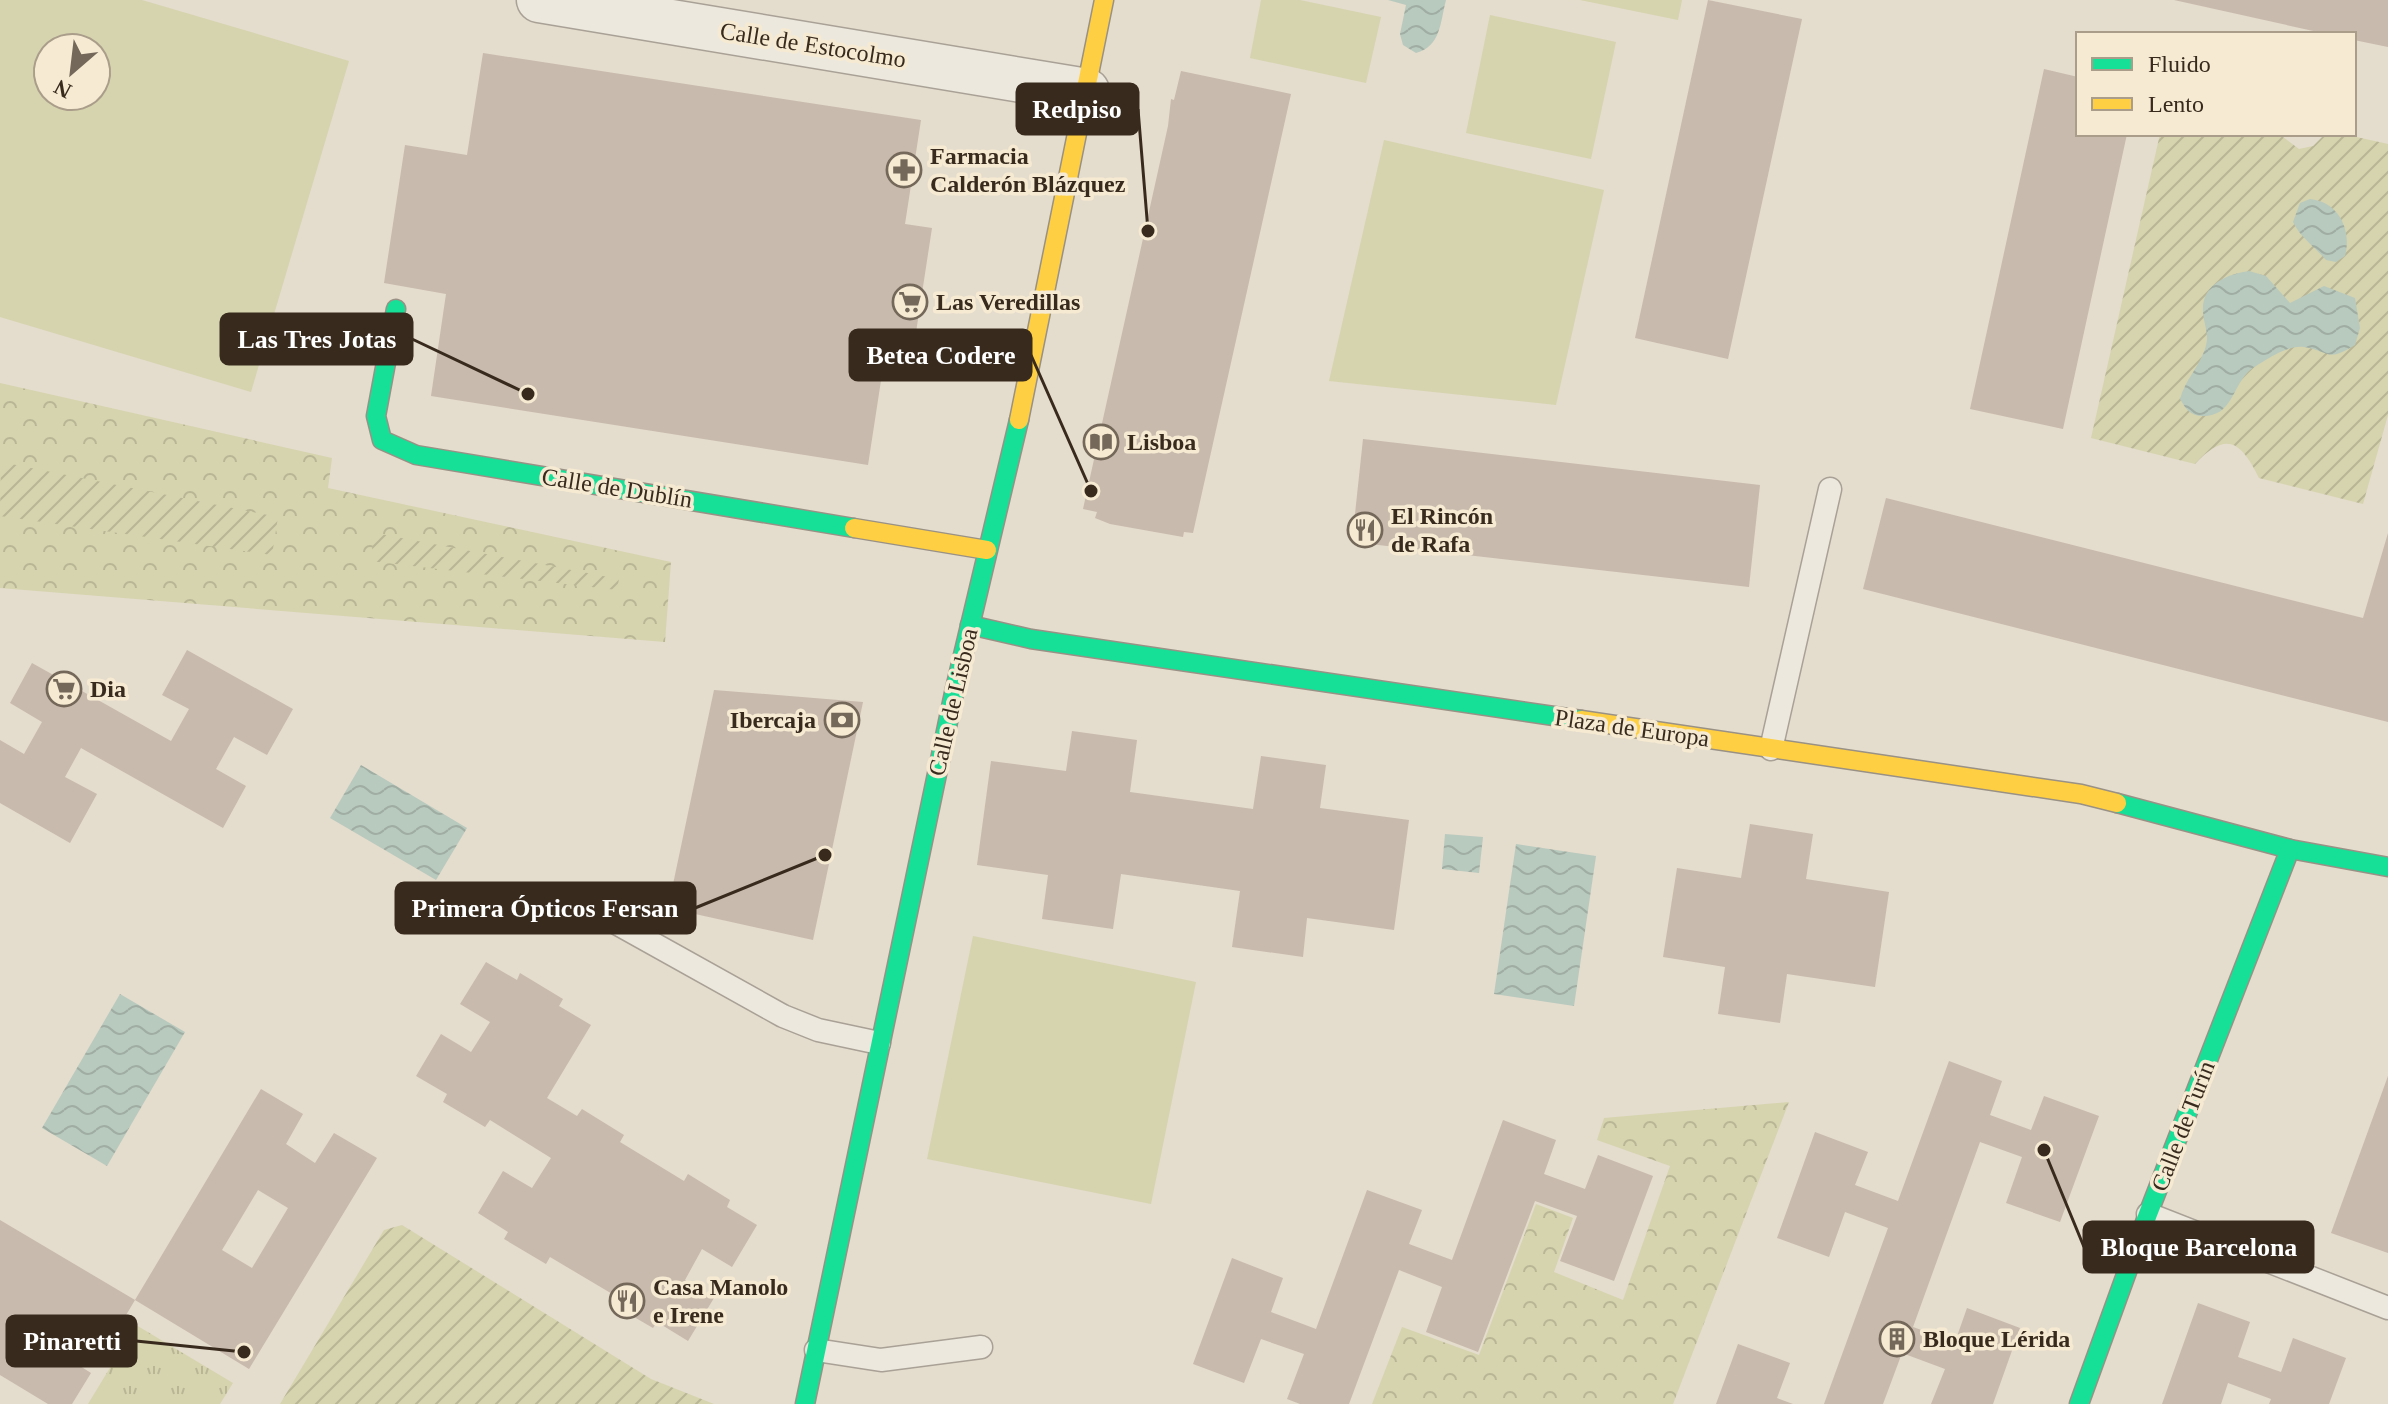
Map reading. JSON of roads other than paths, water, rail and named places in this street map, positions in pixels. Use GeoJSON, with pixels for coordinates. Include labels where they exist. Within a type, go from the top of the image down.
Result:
{"type":"FeatureCollection","features":[{"type":"Feature","properties":{"kind":"street","name":"Calle de Estocolmo"},"geometry":{"type":"LineString","coordinates":[[539,0],[1087,91]]}},
{"type":"Feature","properties":{"kind":"street","name":"Calle de Lisboa"},"geometry":{"type":"LineString","coordinates":[[805,1404],[879,1043],[970,625],[1034,355],[1104,0]]}},
{"type":"Feature","properties":{"kind":"street","name":"Calle de Dublín"},"geometry":{"type":"LineString","coordinates":[[396,309],[376,416],[382,440],[416,455],[987,550]]}},
{"type":"Feature","properties":{"kind":"street","name":"Plaza de Europa"},"geometry":{"type":"LineString","coordinates":[[970,625],[1031,639],[2081,794],[2290,849],[2388,867]]}},
{"type":"Feature","properties":{"kind":"street","name":"Calle de Turín"},"geometry":{"type":"LineString","coordinates":[[2079,1404],[2148,1214],[2290,849]]}},
{"type":"Feature","properties":{"kind":"lane"},"geometry":{"type":"LineString","coordinates":[[1771,749],[1830,489]]}},
{"type":"Feature","properties":{"kind":"lane"},"geometry":{"type":"LineString","coordinates":[[600,914],[783,1016],[818,1030],[879,1043]]}},
{"type":"Feature","properties":{"kind":"lane"},"geometry":{"type":"LineString","coordinates":[[2148,1214],[2388,1308]]}},
{"type":"Feature","properties":{"kind":"lane"},"geometry":{"type":"LineString","coordinates":[[816,1350],[881,1360],[981,1347]]}},
{"type":"Feature","properties":{"kind":"water"},"geometry":{"type":"Polygon","coordinates":[[[1388,0],[1446,0],[1435,39],[1424,50],[1416,53],[1403,45],[1400,34],[1406,5],[1388,0]]]}},
{"type":"Feature","properties":{"kind":"water"},"geometry":{"type":"Polygon","coordinates":[[[2310,199],[2336,211],[2345,227],[2345,256],[2336,262],[2326,260],[2293,222],[2300,203],[2310,199]]]}},
{"type":"Feature","properties":{"kind":"water"},"geometry":{"type":"Polygon","coordinates":[[[2249,271],[2266,276],[2290,303],[2324,286],[2355,298],[2360,328],[2355,345],[2333,355],[2304,347],[2283,351],[2248,372],[2220,411],[2213,415],[2195,415],[2186,409],[2180,399],[2206,344],[2203,312],[2206,295],[2224,278],[2249,271]]]}},
{"type":"Feature","properties":{"kind":"water"},"geometry":{"type":"Polygon","coordinates":[[[361,765],[467,828],[436,880],[330,818],[361,765]]]}},
{"type":"Feature","properties":{"kind":"water"},"geometry":{"type":"Polygon","coordinates":[[[1445,834],[1483,837],[1479,873],[1442,869],[1445,834]]]}},
{"type":"Feature","properties":{"kind":"water"},"geometry":{"type":"Polygon","coordinates":[[[1516,844],[1596,856],[1574,1006],[1494,994],[1516,844]]]}},
{"type":"Feature","properties":{"kind":"water"},"geometry":{"type":"Polygon","coordinates":[[[120,994],[185,1032],[107,1166],[42,1128],[120,994]]]}},
{"type":"Feature","properties":{"kind":"place","name":"Farmacia Calderón Blázquez"},"geometry":{"type":"Point","coordinates":[904,170]}},
{"type":"Feature","properties":{"kind":"place","name":"Redpiso"},"geometry":{"type":"Point","coordinates":[1148,231]}},
{"type":"Feature","properties":{"kind":"place","name":"Las Veredillas"},"geometry":{"type":"Point","coordinates":[910,302]}},
{"type":"Feature","properties":{"kind":"place","name":"Las Tres Jotas"},"geometry":{"type":"Point","coordinates":[528,394]}},
{"type":"Feature","properties":{"kind":"place","name":"Lisboa"},"geometry":{"type":"Point","coordinates":[1101,442]}},
{"type":"Feature","properties":{"kind":"place","name":"Betea Codere"},"geometry":{"type":"Point","coordinates":[1091,491]}},
{"type":"Feature","properties":{"kind":"place","name":"El Rincón de Rafa"},"geometry":{"type":"Point","coordinates":[1365,530]}},
{"type":"Feature","properties":{"kind":"place","name":"Dia"},"geometry":{"type":"Point","coordinates":[64,689]}},
{"type":"Feature","properties":{"kind":"place","name":"Ibercaja"},"geometry":{"type":"Point","coordinates":[842,720]}},
{"type":"Feature","properties":{"kind":"place","name":"Primera Ópticos Fersan"},"geometry":{"type":"Point","coordinates":[825,855]}},
{"type":"Feature","properties":{"kind":"place","name":"Bloque Barcelona"},"geometry":{"type":"Point","coordinates":[2044,1150]}},
{"type":"Feature","properties":{"kind":"place","name":"Casa Manolo e Irene"},"geometry":{"type":"Point","coordinates":[627,1301]}},
{"type":"Feature","properties":{"kind":"place","name":"Bloque Lérida"},"geometry":{"type":"Point","coordinates":[1897,1339]}},
{"type":"Feature","properties":{"kind":"place","name":"Pinaretti"},"geometry":{"type":"Point","coordinates":[244,1352]}}]}
